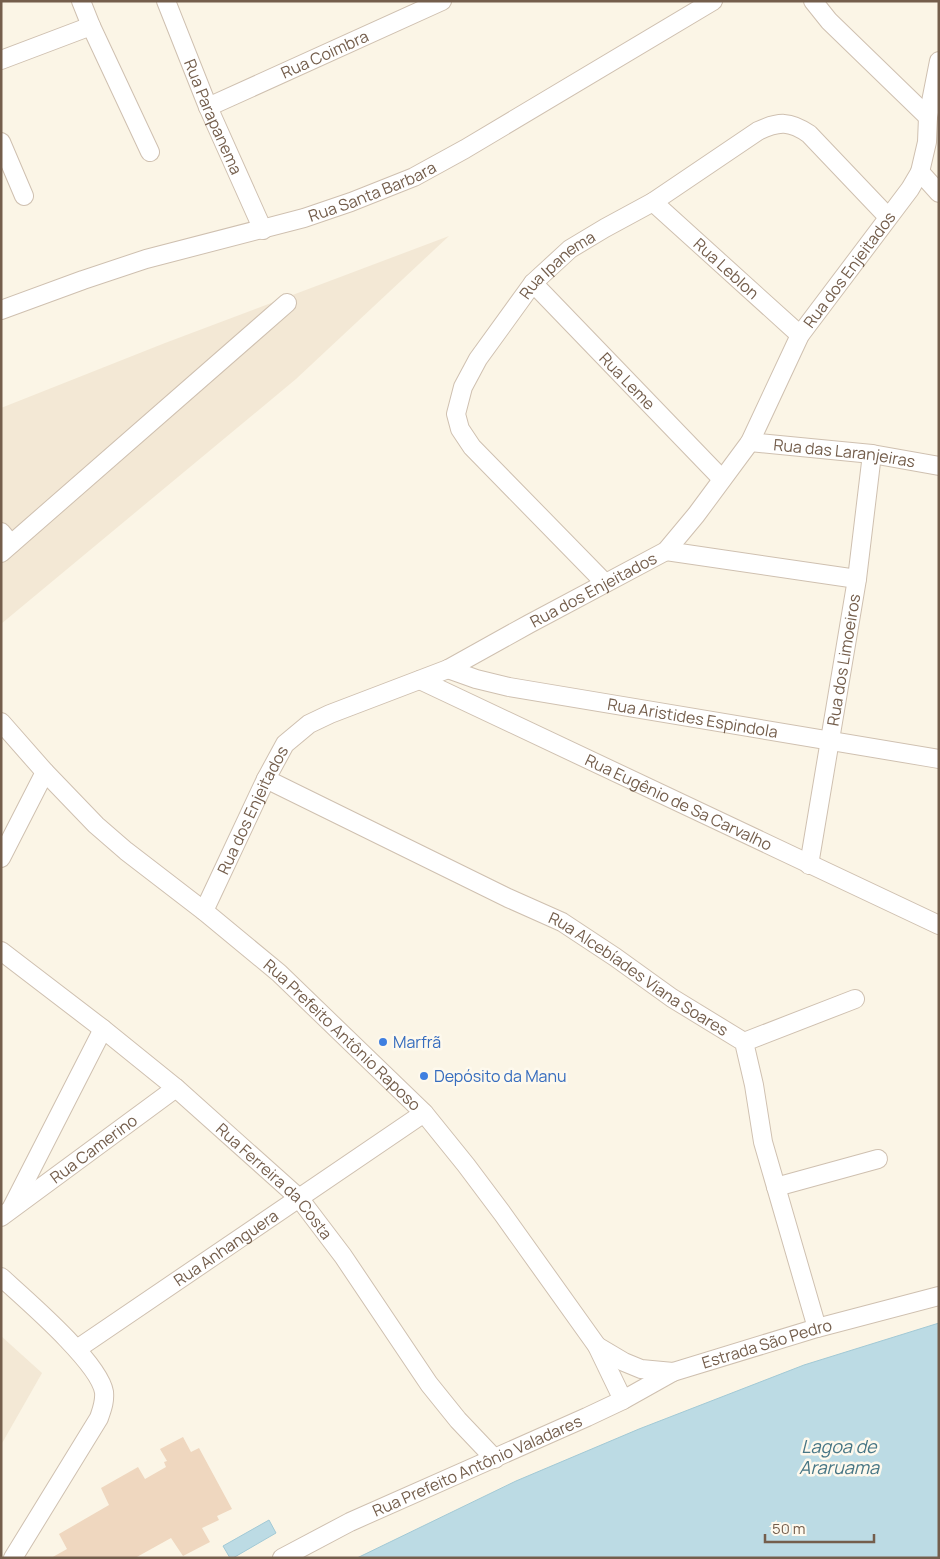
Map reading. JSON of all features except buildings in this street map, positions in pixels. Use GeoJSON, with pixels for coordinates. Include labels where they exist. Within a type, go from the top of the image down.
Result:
{"type":"FeatureCollection","features":[{"type":"Feature","properties":{"kind":"street"},"geometry":{"type":"LineString","coordinates":[[81,1],[150,152]]}},
{"type":"Feature","properties":{"kind":"street","name":"Rua Parapanema"},"geometry":{"type":"LineString","coordinates":[[166,1],[208,107],[263,230]]}},
{"type":"Feature","properties":{"kind":"street","name":"Rua Coimbra"},"geometry":{"type":"LineString","coordinates":[[208,107],[442,1]]}},
{"type":"Feature","properties":{"kind":"street","name":"Rua Santa Barbara"},"geometry":{"type":"LineString","coordinates":[[1,310],[146,259],[304,218],[352,202],[414,176],[473,144],[713,1]]}},
{"type":"Feature","properties":{"kind":"street"},"geometry":{"type":"LineString","coordinates":[[813,1],[829,20],[928,117]]}},
{"type":"Feature","properties":{"kind":"street"},"geometry":{"type":"LineString","coordinates":[[1,60],[91,26]]}},
{"type":"Feature","properties":{"kind":"street","name":"Rua dos Enjeitados"},"geometry":{"type":"LineString","coordinates":[[204,912],[266,779],[285,744],[309,724],[448,668],[666,551],[750,442],[800,335],[920,172],[927,142],[928,117],[939,60]]}},
{"type":"Feature","properties":{"kind":"street","name":"Rua Ipanema"},"geometry":{"type":"LineString","coordinates":[[605,584],[472,447],[460,429],[456,414],[463,387],[478,359],[533,284],[570,249],[653,202],[758,131],[771,125],[783,123],[796,125],[808,134],[888,217]]}},
{"type":"Feature","properties":{"kind":"street"},"geometry":{"type":"LineString","coordinates":[[1,142],[24,196]]}},
{"type":"Feature","properties":{"kind":"street"},"geometry":{"type":"LineString","coordinates":[[920,172],[939,193]]}},
{"type":"Feature","properties":{"kind":"street","name":"Rua Leblon"},"geometry":{"type":"LineString","coordinates":[[653,202],[800,335]]}},
{"type":"Feature","properties":{"kind":"street","name":"Rua Leme"},"geometry":{"type":"LineString","coordinates":[[533,284],[722,479]]}},
{"type":"Feature","properties":{"kind":"street"},"geometry":{"type":"LineString","coordinates":[[5,543],[287,304]]}},
{"type":"Feature","properties":{"kind":"street","name":"Rua das Laranjeiras"},"geometry":{"type":"LineString","coordinates":[[750,442],[872,454],[939,466]]}},
{"type":"Feature","properties":{"kind":"street","name":"Rua dos Limoeiros"},"geometry":{"type":"LineString","coordinates":[[809,865],[857,579],[872,454]]}},
{"type":"Feature","properties":{"kind":"street"},"geometry":{"type":"LineString","coordinates":[[666,551],[857,579]]}},
{"type":"Feature","properties":{"kind":"street","name":"Rua Aristides Espindola"},"geometry":{"type":"LineString","coordinates":[[448,668],[476,679],[509,687],[939,758]]}},
{"type":"Feature","properties":{"kind":"street","name":"Rua Eugênio de Sa Carvalho"},"geometry":{"type":"LineString","coordinates":[[420,680],[939,925]]}},
{"type":"Feature","properties":{"kind":"street","name":"Rua Prefeito Antônio Raposo"},"geometry":{"type":"LineString","coordinates":[[1,722],[45,772],[96,825],[279,973],[424,1113],[502,1213],[597,1346],[623,1400]]}},
{"type":"Feature","properties":{"kind":"street"},"geometry":{"type":"LineString","coordinates":[[1,858],[45,772]]}},
{"type":"Feature","properties":{"kind":"street","name":"Rua Alcebíades Viana Soares"},"geometry":{"type":"LineString","coordinates":[[266,779],[508,898],[562,922],[672,998],[744,1042],[754,1084],[764,1142],[816,1328]]}},
{"type":"Feature","properties":{"kind":"street","name":"Rua Ferreira da Costa"},"geometry":{"type":"LineString","coordinates":[[1,951],[176,1088],[299,1198],[344,1256],[429,1384],[458,1420],[495,1459]]}},
{"type":"Feature","properties":{"kind":"street"},"geometry":{"type":"LineString","coordinates":[[744,1042],[855,999]]}},
{"type":"Feature","properties":{"kind":"street","name":"Rua Camerino"},"geometry":{"type":"LineString","coordinates":[[6,1214],[103,1029]]}},
{"type":"Feature","properties":{"kind":"street","name":"Rua Camerino"},"geometry":{"type":"LineString","coordinates":[[6,1214],[176,1088]]}},
{"type":"Feature","properties":{"kind":"street","name":"Rua Anhanguera"},"geometry":{"type":"LineString","coordinates":[[77,1349],[424,1113]]}},
{"type":"Feature","properties":{"kind":"street"},"geometry":{"type":"LineString","coordinates":[[776,1187],[878,1159]]}},
{"type":"Feature","properties":{"kind":"street"},"geometry":{"type":"LineString","coordinates":[[1,1276],[77,1349],[97,1376],[104,1390],[104,1404],[99,1418],[13,1558]]}},
{"type":"Feature","properties":{"kind":"street","name":"Estrada São Pedro"},"geometry":{"type":"LineString","coordinates":[[597,1346],[624,1362],[641,1368],[672,1372],[816,1328],[939,1296]]}},
{"type":"Feature","properties":{"kind":"street","name":"Rua Prefeito Antônio Valadares"},"geometry":{"type":"LineString","coordinates":[[282,1558],[350,1522],[422,1489],[495,1459],[623,1400],[672,1372]]}},
{"type":"Feature","properties":{"kind":"shaded area"},"geometry":{"type":"Polygon","coordinates":[[[449,236],[296,379],[1,624],[1,408],[165,343],[449,236]]]}},
{"type":"Feature","properties":{"kind":"shaded area"},"geometry":{"type":"Polygon","coordinates":[[[1,1336],[42,1373],[1,1445],[1,1336]]]}},
{"type":"Feature","properties":{"kind":"water","name":"Lagoa de Araruama"},"geometry":{"type":"Polygon","coordinates":[[[939,1323],[939,1558],[357,1558],[516,1481],[639,1429],[804,1365],[939,1323]]]}},
{"type":"Feature","properties":{"kind":"water"},"geometry":{"type":"Polygon","coordinates":[[[269,1520],[276,1533],[230,1558],[223,1546],[269,1520]]]}},
{"type":"Feature","properties":{"kind":"place","name":"Marfrã"},"geometry":{"type":"Point","coordinates":[383,1042]}},
{"type":"Feature","properties":{"kind":"place","name":"Depósito da Manu"},"geometry":{"type":"Point","coordinates":[424,1076]}}]}
